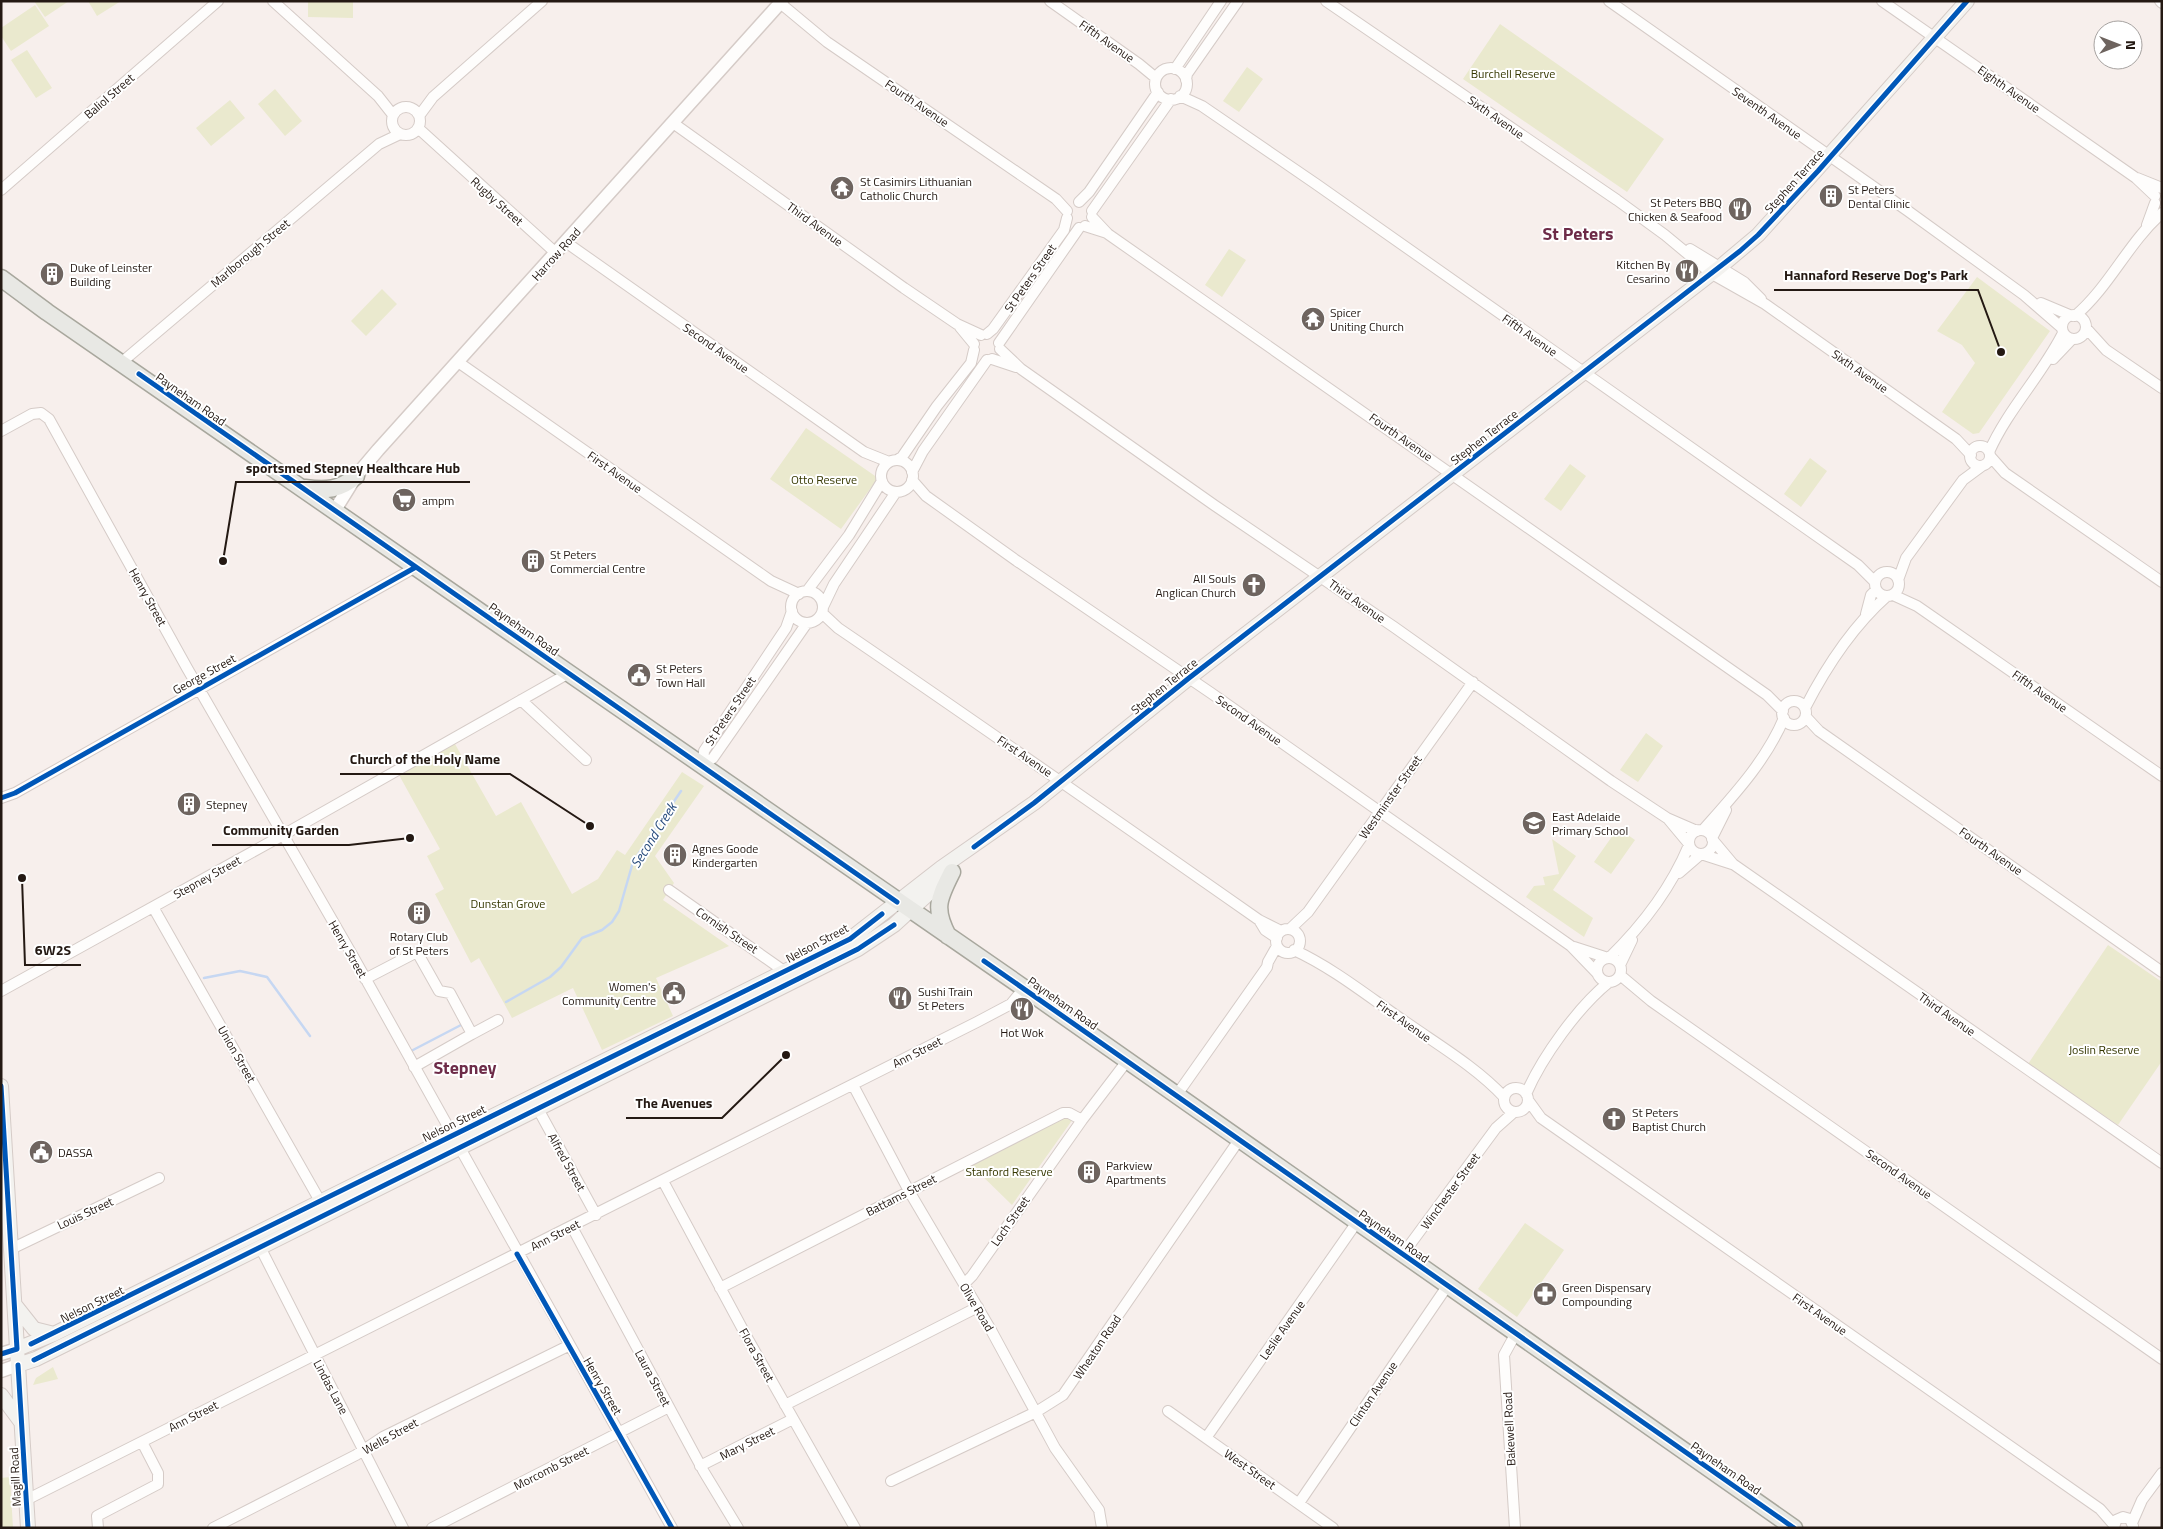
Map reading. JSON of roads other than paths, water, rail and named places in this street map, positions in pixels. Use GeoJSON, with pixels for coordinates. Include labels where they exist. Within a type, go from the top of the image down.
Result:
{"type":"FeatureCollection","features":[{"type":"Feature","properties":{"kind":"main road","name":"Stephen Terrace"},"geometry":{"type":"LineString","coordinates":[[904,906],[941,868],[974,847],[1061,781],[1189,678],[1716,271],[1758,235],[1968,1]]}},
{"type":"Feature","properties":{"kind":"main road","name":"Payneham Road"},"geometry":{"type":"LineString","coordinates":[[1,278],[46,312],[122,362],[949,938],[1024,988],[1790,1527]]}},
{"type":"Feature","properties":{"kind":"main road"},"geometry":{"type":"LineString","coordinates":[[303,488],[334,489],[346,485],[356,476]]}},
{"type":"Feature","properties":{"kind":"main road","name":"Stephen Terrace"},"geometry":{"type":"LineString","coordinates":[[904,906],[952,872],[974,847]]}},
{"type":"Feature","properties":{"kind":"main road"},"geometry":{"type":"LineString","coordinates":[[949,938],[941,922],[938,904],[952,872]]}},
{"type":"Feature","properties":{"kind":"main road","name":"Nelson Street"},"geometry":{"type":"LineString","coordinates":[[18,1365],[36,1359],[260,1247],[324,1207],[452,1135],[531,1096],[788,977],[858,949],[894,925],[904,906]]}},
{"type":"Feature","properties":{"kind":"main road","name":"Nelson Street"},"geometry":{"type":"LineString","coordinates":[[17,1348],[54,1334],[324,1207],[459,1148],[538,1109],[788,977]]}},
{"type":"Feature","properties":{"kind":"main road","name":"Magill Road"},"geometry":{"type":"LineString","coordinates":[[1,1086],[4,1183],[11,1249],[28,1528]]}},
{"type":"Feature","properties":{"kind":"main road"},"geometry":{"type":"LineString","coordinates":[[531,1096],[538,1109]]}},
{"type":"Feature","properties":{"kind":"main road"},"geometry":{"type":"LineString","coordinates":[[14,1304],[34,1329],[54,1334]]}},
{"type":"Feature","properties":{"kind":"main road"},"geometry":{"type":"LineString","coordinates":[[1,1394],[21,1423]]}},
{"type":"Feature","properties":{"kind":"street","name":"Baliol Street"},"geometry":{"type":"LineString","coordinates":[[1,190],[218,1]]}},
{"type":"Feature","properties":{"kind":"street"},"geometry":{"type":"LineString","coordinates":[[273,1],[378,96],[394,115],[400,134],[415,131],[416,112]]}},
{"type":"Feature","properties":{"kind":"street"},"geometry":{"type":"LineString","coordinates":[[394,115],[416,112],[542,1]]}},
{"type":"Feature","properties":{"kind":"street","name":"Fifth Avenue"},"geometry":{"type":"LineString","coordinates":[[1050,1],[1139,64],[1159,74]]}},
{"type":"Feature","properties":{"kind":"street"},"geometry":{"type":"LineString","coordinates":[[1181,91],[1164,98],[1155,87],[1159,74],[1175,69],[1221,1]]}},
{"type":"Feature","properties":{"kind":"street"},"geometry":{"type":"LineString","coordinates":[[1092,214],[1181,91],[1188,74],[1238,1]]}},
{"type":"Feature","properties":{"kind":"street","name":"Sixth Avenue"},"geometry":{"type":"LineString","coordinates":[[1326,1],[1716,271],[1754,290],[1765,304],[1956,439],[1980,452],[2005,473],[2162,582]]}},
{"type":"Feature","properties":{"kind":"street","name":"Seventh Avenue"},"geometry":{"type":"LineString","coordinates":[[1609,1],[2024,294],[2063,330]]}},
{"type":"Feature","properties":{"kind":"street","name":"Eighth Avenue"},"geometry":{"type":"LineString","coordinates":[[1882,1],[2136,178],[2160,200]]}},
{"type":"Feature","properties":{"kind":"street","name":"Harrow Road"},"geometry":{"type":"LineString","coordinates":[[335,510],[356,476],[781,2]]}},
{"type":"Feature","properties":{"kind":"street","name":"Fourth Avenue"},"geometry":{"type":"LineString","coordinates":[[781,2],[827,42],[1071,209],[1088,205],[1092,214],[1108,234],[2162,972]]}},
{"type":"Feature","properties":{"kind":"street"},"geometry":{"type":"LineString","coordinates":[[1175,69],[1181,72],[1181,91]]}},
{"type":"Feature","properties":{"kind":"street","name":"Fifth Avenue"},"geometry":{"type":"LineString","coordinates":[[1181,91],[1880,580]]}},
{"type":"Feature","properties":{"kind":"street","name":"St Peters Street"},"geometry":{"type":"LineString","coordinates":[[882,477],[893,461],[902,457],[937,406],[971,363],[979,341],[993,329],[1064,230],[1071,209],[1089,192],[1158,92]]}},
{"type":"Feature","properties":{"kind":"street","name":"Marlborough Street"},"geometry":{"type":"LineString","coordinates":[[379,144],[394,115]]}},
{"type":"Feature","properties":{"kind":"street","name":"Third Avenue"},"geometry":{"type":"LineString","coordinates":[[673,123],[957,324],[979,341],[981,359],[990,359],[1022,369]]}},
{"type":"Feature","properties":{"kind":"street","name":"Rugby Street"},"geometry":{"type":"LineString","coordinates":[[415,131],[437,148],[557,254]]}},
{"type":"Feature","properties":{"kind":"street","name":"Marlborough Street"},"geometry":{"type":"LineString","coordinates":[[122,362],[379,144],[400,134]]}},
{"type":"Feature","properties":{"kind":"street"},"geometry":{"type":"LineString","coordinates":[[1732,798],[1712,839],[1710,849],[1701,854],[1693,851],[1689,845],[1690,838],[1700,831],[1732,798],[1866,615],[1894,589],[1906,558],[1963,480],[1980,452],[1998,432],[2043,368],[2063,330],[2065,320],[2074,316],[2094,299],[2147,226],[2160,200]]}},
{"type":"Feature","properties":{"kind":"street"},"geometry":{"type":"LineString","coordinates":[[1071,209],[1070,224],[1082,227]]}},
{"type":"Feature","properties":{"kind":"street","name":"St Peters Street"},"geometry":{"type":"LineString","coordinates":[[703,765],[713,758],[817,616],[834,584],[906,483],[923,451],[1092,214]]}},
{"type":"Feature","properties":{"kind":"street","name":"Fourth Avenue"},"geometry":{"type":"LineString","coordinates":[[1082,227],[1108,234]]}},
{"type":"Feature","properties":{"kind":"street","name":"Second Avenue"},"geometry":{"type":"LineString","coordinates":[[566,243],[864,452],[908,465],[906,483]]}},
{"type":"Feature","properties":{"kind":"street","name":"Seventh Avenue"},"geometry":{"type":"LineString","coordinates":[[2024,294],[2074,316]]}},
{"type":"Feature","properties":{"kind":"street"},"geometry":{"type":"LineString","coordinates":[[2043,368],[2085,332],[2085,325],[2094,299]]}},
{"type":"Feature","properties":{"kind":"street"},"geometry":{"type":"LineString","coordinates":[[2074,316],[2085,325],[2106,350]]}},
{"type":"Feature","properties":{"kind":"street"},"geometry":{"type":"LineString","coordinates":[[2063,330],[2075,339],[2106,350],[2162,388]]}},
{"type":"Feature","properties":{"kind":"street","name":"Third Avenue"},"geometry":{"type":"LineString","coordinates":[[979,341],[996,338],[999,346],[1022,369],[1214,504],[1322,576],[1667,818],[1700,831]]}},
{"type":"Feature","properties":{"kind":"street","name":"First Avenue"},"geometry":{"type":"LineString","coordinates":[[458,362],[771,581],[803,593]]}},
{"type":"Feature","properties":{"kind":"street","name":"Henry Street"},"geometry":{"type":"LineString","coordinates":[[1,431],[32,414],[41,413],[49,419],[198,688],[365,978],[568,1346],[672,1528]]}},
{"type":"Feature","properties":{"kind":"street","name":"Second Avenue"},"geometry":{"type":"LineString","coordinates":[[864,452],[882,477],[886,487],[906,483],[926,496],[1570,946],[1598,973],[1601,979],[1616,976]]}},
{"type":"Feature","properties":{"kind":"street"},"geometry":{"type":"LineString","coordinates":[[1963,480],[1983,466],[1980,452]]}},
{"type":"Feature","properties":{"kind":"street","name":"Sixth Avenue"},"geometry":{"type":"LineString","coordinates":[[1980,452],[1974,464],[2005,473]]}},
{"type":"Feature","properties":{"kind":"street"},"geometry":{"type":"LineString","coordinates":[[817,616],[818,596],[803,593],[849,535],[882,477]]}},
{"type":"Feature","properties":{"kind":"street"},"geometry":{"type":"LineString","coordinates":[[1866,615],[1871,595],[1880,580],[1893,567],[1906,558]]}},
{"type":"Feature","properties":{"kind":"street","name":"George Street"},"geometry":{"type":"LineString","coordinates":[[1,798],[15,793],[198,688],[416,567]]}},
{"type":"Feature","properties":{"kind":"street"},"geometry":{"type":"LineString","coordinates":[[1880,580],[1894,589]]}},
{"type":"Feature","properties":{"kind":"street"},"geometry":{"type":"LineString","coordinates":[[1880,580],[1894,589]]}},
{"type":"Feature","properties":{"kind":"street","name":"First Avenue"},"geometry":{"type":"LineString","coordinates":[[771,581],[792,607],[796,618],[817,616],[838,628],[1259,920],[1265,930],[1288,941],[1490,1082],[1515,1096],[1542,1118],[2100,1509],[2123,1523]]}},
{"type":"Feature","properties":{"kind":"street","name":"Fifth Avenue"},"geometry":{"type":"LineString","coordinates":[[1894,589],[2162,776]]}},
{"type":"Feature","properties":{"kind":"street","name":"St Peters Street"},"geometry":{"type":"LineString","coordinates":[[703,765],[704,751],[786,628],[792,607],[803,593]]}},
{"type":"Feature","properties":{"kind":"street","name":"Stepney Street"},"geometry":{"type":"LineString","coordinates":[[1,991],[283,835],[569,673]]}},
{"type":"Feature","properties":{"kind":"street","name":"Westminster Street"},"geometry":{"type":"LineString","coordinates":[[1176,1096],[1268,967],[1268,962],[1288,941],[1472,682]]}},
{"type":"Feature","properties":{"kind":"street"},"geometry":{"type":"LineString","coordinates":[[521,700],[586,760]]}},
{"type":"Feature","properties":{"kind":"street","name":"Third Avenue"},"geometry":{"type":"LineString","coordinates":[[1667,818],[1689,845]]}},
{"type":"Feature","properties":{"kind":"street"},"geometry":{"type":"LineString","coordinates":[[1700,831],[1708,833],[1712,839]]}},
{"type":"Feature","properties":{"kind":"street","name":"Third Avenue"},"geometry":{"type":"LineString","coordinates":[[1712,839],[1733,864],[2162,1163]]}},
{"type":"Feature","properties":{"kind":"street","name":"Winchester Street"},"geometry":{"type":"LineString","coordinates":[[1676,876],[1689,845]]}},
{"type":"Feature","properties":{"kind":"street","name":"Third Avenue"},"geometry":{"type":"LineString","coordinates":[[1701,854],[1733,864]]}},
{"type":"Feature","properties":{"kind":"street","name":"Winchester Street"},"geometry":{"type":"LineString","coordinates":[[1590,998],[1600,963],[1609,958],[1635,932],[1676,876],[1701,854]]}},
{"type":"Feature","properties":{"kind":"street","name":"Cornish Street"},"geometry":{"type":"LineString","coordinates":[[669,890],[788,977]]}},
{"type":"Feature","properties":{"kind":"street","name":"Union Street"},"geometry":{"type":"LineString","coordinates":[[153,907],[324,1207]]}},
{"type":"Feature","properties":{"kind":"street","name":"Winchester Street"},"geometry":{"type":"LineString","coordinates":[[1403,1254],[1496,1128],[1515,1096],[1535,1074],[1590,998],[1616,976],[1635,932]]}},
{"type":"Feature","properties":{"kind":"street","name":"Second Avenue"},"geometry":{"type":"LineString","coordinates":[[1570,946],[1609,958],[1616,976],[2162,1359]]}},
{"type":"Feature","properties":{"kind":"street"},"geometry":{"type":"LineString","coordinates":[[365,978],[417,952],[439,992],[450,993],[472,1034]]}},
{"type":"Feature","properties":{"kind":"street","name":"Ann Street"},"geometry":{"type":"LineString","coordinates":[[26,1500],[596,1215],[1011,1004],[1024,988]]}},
{"type":"Feature","properties":{"kind":"street"},"geometry":{"type":"LineString","coordinates":[[414,1067],[498,1020]]}},
{"type":"Feature","properties":{"kind":"street","name":"Loch Street"},"geometry":{"type":"LineString","coordinates":[[964,1284],[972,1276],[1082,1120],[1127,1061]]}},
{"type":"Feature","properties":{"kind":"street","name":"Olive Road"},"geometry":{"type":"LineString","coordinates":[[853,1085],[909,1191],[978,1307],[1055,1448],[1099,1510],[1102,1528]]}},
{"type":"Feature","properties":{"kind":"street"},"geometry":{"type":"LineString","coordinates":[[1515,1096],[1517,1111]]}},
{"type":"Feature","properties":{"kind":"street","name":"Winchester Street"},"geometry":{"type":"LineString","coordinates":[[1496,1128],[1517,1111],[1524,1108],[1515,1096]]}},
{"type":"Feature","properties":{"kind":"street","name":"Alfred Street"},"geometry":{"type":"LineString","coordinates":[[538,1109],[596,1215]]}},
{"type":"Feature","properties":{"kind":"street","name":"First Avenue"},"geometry":{"type":"LineString","coordinates":[[1517,1111],[1542,1118]]}},
{"type":"Feature","properties":{"kind":"street","name":"Battams Street"},"geometry":{"type":"LineString","coordinates":[[720,1288],[1065,1112],[1082,1120]]}},
{"type":"Feature","properties":{"kind":"street","name":"Wheaton Road"},"geometry":{"type":"LineString","coordinates":[[891,1481],[1036,1412],[1059,1398],[1076,1378],[1239,1140]]}},
{"type":"Feature","properties":{"kind":"street","name":"Louis Street"},"geometry":{"type":"LineString","coordinates":[[11,1249],[159,1178]]}},
{"type":"Feature","properties":{"kind":"street","name":"Flora Street"},"geometry":{"type":"LineString","coordinates":[[662,1181],[855,1528]]}},
{"type":"Feature","properties":{"kind":"street","name":"Leslie Avenue"},"geometry":{"type":"LineString","coordinates":[[1206,1438],[1357,1222]]}},
{"type":"Feature","properties":{"kind":"street","name":"Laura Street"},"geometry":{"type":"LineString","coordinates":[[572,1227],[700,1466],[738,1528]]}},
{"type":"Feature","properties":{"kind":"street","name":"Lindas Lane"},"geometry":{"type":"LineString","coordinates":[[260,1247],[403,1528]]}},
{"type":"Feature","properties":{"kind":"street","name":"Clinton Avenue"},"geometry":{"type":"LineString","coordinates":[[1298,1503],[1448,1285]]}},
{"type":"Feature","properties":{"kind":"street"},"geometry":{"type":"LineString","coordinates":[[786,1405],[978,1307]]}},
{"type":"Feature","properties":{"kind":"street","name":"Bakewell Road"},"geometry":{"type":"LineString","coordinates":[[1515,1528],[1504,1355],[1516,1333]]}},
{"type":"Feature","properties":{"kind":"street","name":"Wells Street"},"geometry":{"type":"LineString","coordinates":[[213,1528],[364,1450],[383,1437],[568,1346]]}},
{"type":"Feature","properties":{"kind":"street"},"geometry":{"type":"LineString","coordinates":[[1,1354],[17,1348]]}},
{"type":"Feature","properties":{"kind":"street"},"geometry":{"type":"LineString","coordinates":[[1,1371],[18,1365]]}},
{"type":"Feature","properties":{"kind":"street","name":"Morcomb Street"},"geometry":{"type":"LineString","coordinates":[[432,1528],[669,1408]]}},
{"type":"Feature","properties":{"kind":"street","name":"West Street"},"geometry":{"type":"LineString","coordinates":[[1168,1411],[1333,1528]]}},
{"type":"Feature","properties":{"kind":"street","name":"Mary Street"},"geometry":{"type":"LineString","coordinates":[[700,1466],[793,1419]]}},
{"type":"Feature","properties":{"kind":"street"},"geometry":{"type":"LineString","coordinates":[[98,1528],[97,1516],[158,1484],[158,1473],[142,1442]]}},
{"type":"Feature","properties":{"kind":"street"},"geometry":{"type":"LineString","coordinates":[[2123,1523],[2162,1473]]}},
{"type":"Feature","properties":{"kind":"waterway","name":"Second Creek"},"geometry":{"type":"LineString","coordinates":[[506,1002],[550,977],[561,967],[582,938],[602,930],[612,922],[619,911],[633,862],[681,791]]}},
{"type":"Feature","properties":{"kind":"waterway","name":"Second Creek"},"geometry":{"type":"LineString","coordinates":[[204,978],[240,971],[267,977],[310,1036]]}},
{"type":"Feature","properties":{"kind":"waterway","name":"Second Creek"},"geometry":{"type":"LineString","coordinates":[[413,1050],[461,1025]]}},
{"type":"Feature","properties":{"kind":"place","name":"St Casimirs Lithuanian Catholic Church"},"geometry":{"type":"Point","coordinates":[842,188]}},
{"type":"Feature","properties":{"kind":"place","name":"St Peters Dental Clinic"},"geometry":{"type":"Point","coordinates":[1831,196]}},
{"type":"Feature","properties":{"kind":"place","name":"St Peters BBQ Chicken & Seafood"},"geometry":{"type":"Point","coordinates":[1740,209]}},
{"type":"Feature","properties":{"kind":"place","name":"Kitchen By Cesarino"},"geometry":{"type":"Point","coordinates":[1687,271]}},
{"type":"Feature","properties":{"kind":"place","name":"Duke of Leinster Building"},"geometry":{"type":"Point","coordinates":[52,274]}},
{"type":"Feature","properties":{"kind":"place","name":"Spicer Uniting Church"},"geometry":{"type":"Point","coordinates":[1313,319]}},
{"type":"Feature","properties":{"kind":"place","name":"Hannaford Reserve Dog's Park"},"geometry":{"type":"Point","coordinates":[2001,352]}},
{"type":"Feature","properties":{"kind":"place","name":"ampm"},"geometry":{"type":"Point","coordinates":[404,500]}},
{"type":"Feature","properties":{"kind":"place","name":"sportsmed Stepney Healthcare Hub"},"geometry":{"type":"Point","coordinates":[223,561]}},
{"type":"Feature","properties":{"kind":"place","name":"St Peters Commercial Centre"},"geometry":{"type":"Point","coordinates":[533,561]}},
{"type":"Feature","properties":{"kind":"place","name":"All Souls Anglican Church"},"geometry":{"type":"Point","coordinates":[1254,585]}},
{"type":"Feature","properties":{"kind":"place","name":"St Peters Town Hall"},"geometry":{"type":"Point","coordinates":[639,675]}},
{"type":"Feature","properties":{"kind":"place","name":"Stepney"},"geometry":{"type":"Point","coordinates":[189,804]}},
{"type":"Feature","properties":{"kind":"place","name":"East Adelaide Primary School"},"geometry":{"type":"Point","coordinates":[1534,823]}},
{"type":"Feature","properties":{"kind":"place","name":"Church of the Holy Name"},"geometry":{"type":"Point","coordinates":[590,826]}},
{"type":"Feature","properties":{"kind":"place","name":"Community Garden"},"geometry":{"type":"Point","coordinates":[410,838]}},
{"type":"Feature","properties":{"kind":"place","name":"Agnes Goode Kindergarten"},"geometry":{"type":"Point","coordinates":[675,855]}},
{"type":"Feature","properties":{"kind":"place","name":"6W2S"},"geometry":{"type":"Point","coordinates":[22,878]}},
{"type":"Feature","properties":{"kind":"place","name":"Rotary Club of St Peters"},"geometry":{"type":"Point","coordinates":[419,913]}},
{"type":"Feature","properties":{"kind":"place","name":"Women's Community Centre"},"geometry":{"type":"Point","coordinates":[674,993]}},
{"type":"Feature","properties":{"kind":"place","name":"Sushi Train St Peters"},"geometry":{"type":"Point","coordinates":[900,998]}},
{"type":"Feature","properties":{"kind":"place","name":"Hot Wok"},"geometry":{"type":"Point","coordinates":[1022,1009]}},
{"type":"Feature","properties":{"kind":"place","name":"The Avenues"},"geometry":{"type":"Point","coordinates":[786,1055]}},
{"type":"Feature","properties":{"kind":"place","name":"St Peters Baptist Church"},"geometry":{"type":"Point","coordinates":[1614,1119]}},
{"type":"Feature","properties":{"kind":"place","name":"DASSA"},"geometry":{"type":"Point","coordinates":[41,1152]}},
{"type":"Feature","properties":{"kind":"place","name":"Parkview Apartments"},"geometry":{"type":"Point","coordinates":[1089,1172]}},
{"type":"Feature","properties":{"kind":"place","name":"Green Dispensary Compounding"},"geometry":{"type":"Point","coordinates":[1545,1294]}},
{"type":"Feature","properties":{"kind":"district","name":"St Peters"},"geometry":{"type":"Point","coordinates":[1578,233]}},
{"type":"Feature","properties":{"kind":"district","name":"Stepney"},"geometry":{"type":"Point","coordinates":[465,1067]}},
{"type":"Feature","properties":{"kind":"park label","name":"Burchell Reserve"},"geometry":{"type":"Point","coordinates":[1513,73]}},
{"type":"Feature","properties":{"kind":"park label","name":"Otto Reserve"},"geometry":{"type":"Point","coordinates":[824,479]}},
{"type":"Feature","properties":{"kind":"park label","name":"Dunstan Grove"},"geometry":{"type":"Point","coordinates":[508,903]}},
{"type":"Feature","properties":{"kind":"park label","name":"Joslin Reserve"},"geometry":{"type":"Point","coordinates":[2104,1049]}},
{"type":"Feature","properties":{"kind":"park label","name":"Stanford Reserve"},"geometry":{"type":"Point","coordinates":[1009,1171]}}]}
